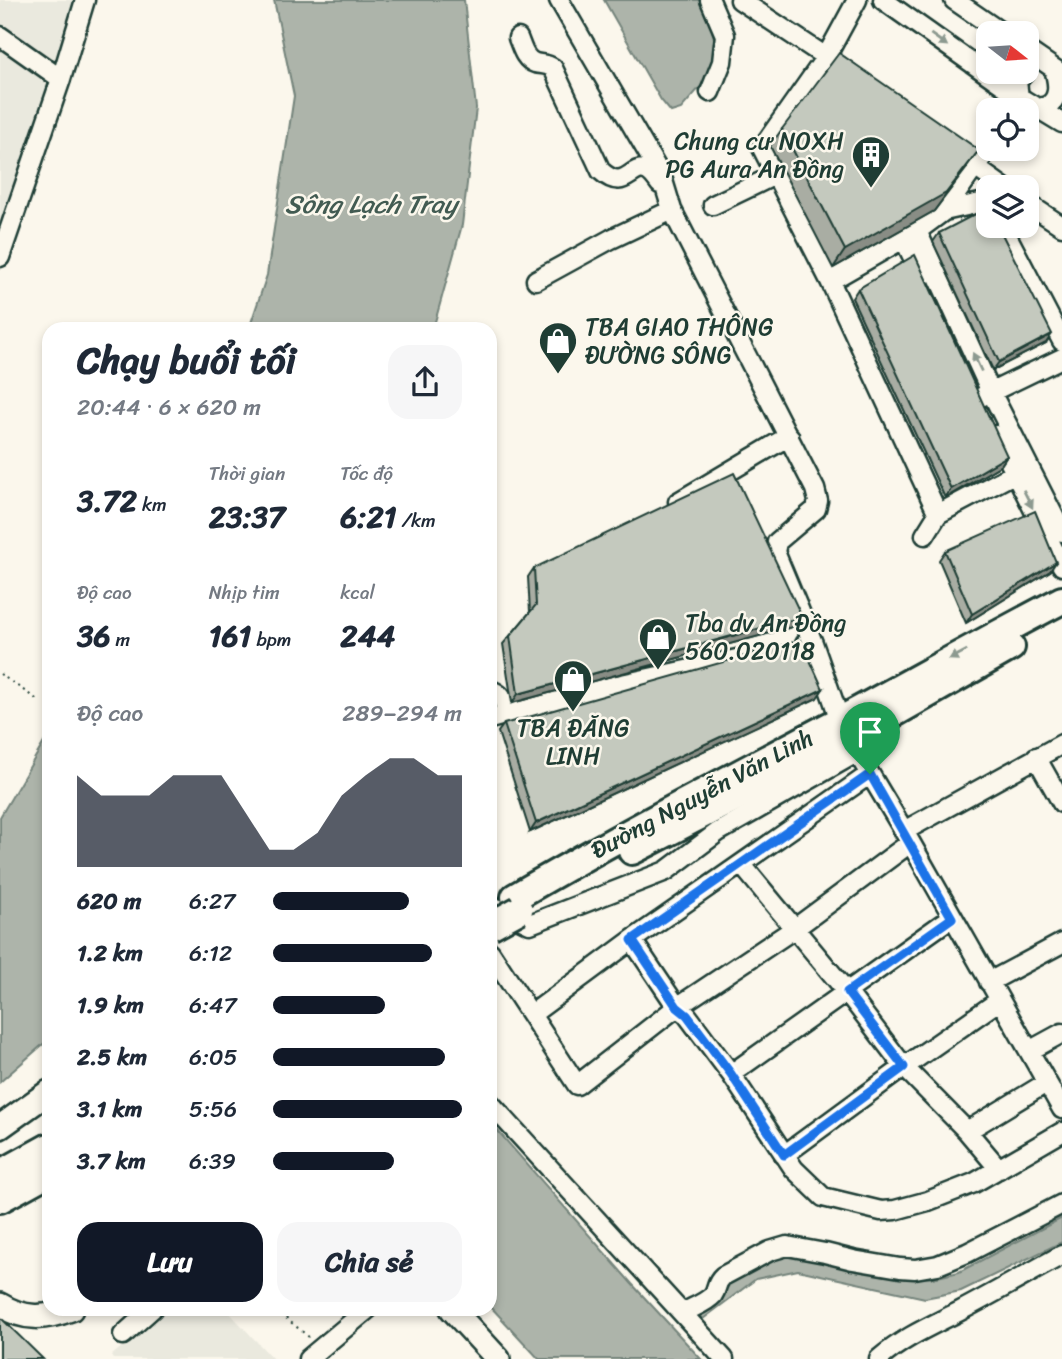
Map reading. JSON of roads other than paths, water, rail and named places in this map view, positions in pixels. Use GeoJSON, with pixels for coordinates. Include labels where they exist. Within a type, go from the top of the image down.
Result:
{"type":"FeatureCollection","features":[{"type":"Feature","properties":{"kind":"highway","name":"Đường Nguyễn Văn Linh"},"geometry":{"type":"LineString","coordinates":[[849,737],[959,654],[1062,600]]}},
{"type":"Feature","properties":{"kind":"highway","name":"Đường Nguyễn Văn Linh"},"geometry":{"type":"LineString","coordinates":[[503,906],[849,737],[1062,619]]}},
{"type":"Feature","properties":{"kind":"highway"},"geometry":{"type":"LineString","coordinates":[[0,1174],[42,1151]]}},
{"type":"Feature","properties":{"kind":"highway"},"geometry":{"type":"LineString","coordinates":[[0,1199],[42,1176]]}},
{"type":"Feature","properties":{"kind":"main road"},"geometry":{"type":"LineString","coordinates":[[0,1126],[42,1097]]}},
{"type":"Feature","properties":{"kind":"main road"},"geometry":{"type":"LineString","coordinates":[[0,1305],[9,1311],[38,1318],[47,1316]]}},
{"type":"Feature","properties":{"kind":"main road"},"geometry":{"type":"LineString","coordinates":[[458,1316],[498,1359]]}},
{"type":"Feature","properties":{"kind":"street"},"geometry":{"type":"LineString","coordinates":[[0,257],[85,0]]}},
{"type":"Feature","properties":{"kind":"street"},"geometry":{"type":"LineString","coordinates":[[559,0],[663,183],[672,210],[815,489],[818,501],[816,509],[777,542],[775,552],[849,737],[1062,1109]]}},
{"type":"Feature","properties":{"kind":"street"},"geometry":{"type":"LineString","coordinates":[[710,0],[726,35],[722,62],[710,92]]}},
{"type":"Feature","properties":{"kind":"street"},"geometry":{"type":"LineString","coordinates":[[740,0],[869,88]]}},
{"type":"Feature","properties":{"kind":"street"},"geometry":{"type":"LineString","coordinates":[[857,0],[826,57],[762,148],[830,281],[938,514]]}},
{"type":"Feature","properties":{"kind":"street"},"geometry":{"type":"LineString","coordinates":[[883,0],[1016,98]]}},
{"type":"Feature","properties":{"kind":"street"},"geometry":{"type":"LineString","coordinates":[[954,0],[985,21]]}},
{"type":"Feature","properties":{"kind":"street"},"geometry":{"type":"LineString","coordinates":[[0,36],[61,79]]}},
{"type":"Feature","properties":{"kind":"street"},"geometry":{"type":"LineString","coordinates":[[518,38],[526,57],[532,62],[548,64],[553,68],[601,171],[616,180],[644,169],[663,183]]}},
{"type":"Feature","properties":{"kind":"street"},"geometry":{"type":"LineString","coordinates":[[1039,104],[1050,104],[1057,93],[1055,69],[1040,59]]}},
{"type":"Feature","properties":{"kind":"street"},"geometry":{"type":"LineString","coordinates":[[1039,112],[1062,123]]}},
{"type":"Feature","properties":{"kind":"street"},"geometry":{"type":"LineString","coordinates":[[943,143],[986,175]]}},
{"type":"Feature","properties":{"kind":"street"},"geometry":{"type":"LineString","coordinates":[[830,281],[911,235],[944,211],[979,161]]}},
{"type":"Feature","properties":{"kind":"street"},"geometry":{"type":"LineString","coordinates":[[713,205],[775,175]]}},
{"type":"Feature","properties":{"kind":"street"},"geometry":{"type":"LineString","coordinates":[[944,211],[976,204]]}},
{"type":"Feature","properties":{"kind":"street"},"geometry":{"type":"LineString","coordinates":[[536,280],[611,239],[672,210]]}},
{"type":"Feature","properties":{"kind":"street"},"geometry":{"type":"LineString","coordinates":[[1039,211],[1062,226]]}},
{"type":"Feature","properties":{"kind":"street"},"geometry":{"type":"LineString","coordinates":[[911,235],[1021,470],[1062,566]]}},
{"type":"Feature","properties":{"kind":"street"},"geometry":{"type":"LineString","coordinates":[[1008,238],[1062,341]]}},
{"type":"Feature","properties":{"kind":"street"},"geometry":{"type":"LineString","coordinates":[[984,395],[1062,358]]}},
{"type":"Feature","properties":{"kind":"street"},"geometry":{"type":"LineString","coordinates":[[666,509],[789,436]]}},
{"type":"Feature","properties":{"kind":"street"},"geometry":{"type":"LineString","coordinates":[[925,535],[938,514],[1021,470]]}},
{"type":"Feature","properties":{"kind":"street"},"geometry":{"type":"LineString","coordinates":[[1021,470],[1062,532]]}},
{"type":"Feature","properties":{"kind":"street"},"geometry":{"type":"LineString","coordinates":[[787,648],[813,643]]}},
{"type":"Feature","properties":{"kind":"street"},"geometry":{"type":"LineString","coordinates":[[497,692],[501,695],[499,716],[594,690],[762,654]]}},
{"type":"Feature","properties":{"kind":"street"},"geometry":{"type":"LineString","coordinates":[[497,963],[577,1085],[677,1007],[794,929],[906,837],[1036,757],[1062,744]]}},
{"type":"Feature","properties":{"kind":"street"},"geometry":{"type":"LineString","coordinates":[[1036,757],[1062,803]]}},
{"type":"Feature","properties":{"kind":"street"},"geometry":{"type":"LineString","coordinates":[[531,1014],[870,774]]}},
{"type":"Feature","properties":{"kind":"street"},"geometry":{"type":"LineString","coordinates":[[742,864],[847,992],[904,1067],[967,1131],[999,1169]]}},
{"type":"Feature","properties":{"kind":"street"},"geometry":{"type":"LineString","coordinates":[[731,1074],[952,918]]}},
{"type":"Feature","properties":{"kind":"street"},"geometry":{"type":"LineString","coordinates":[[632,940],[677,1007],[687,1015],[731,1074],[794,1169],[823,1197],[881,1211],[928,1201],[974,1183],[1062,1132]]}},
{"type":"Feature","properties":{"kind":"street"},"geometry":{"type":"LineString","coordinates":[[989,982],[1062,943]]}},
{"type":"Feature","properties":{"kind":"street"},"geometry":{"type":"LineString","coordinates":[[784,1155],[1000,1000]]}},
{"type":"Feature","properties":{"kind":"street"},"geometry":{"type":"LineString","coordinates":[[1029,1051],[1062,1033]]}},
{"type":"Feature","properties":{"kind":"street"},"geometry":{"type":"LineString","coordinates":[[967,1131],[1046,1083]]}},
{"type":"Feature","properties":{"kind":"street"},"geometry":{"type":"LineString","coordinates":[[497,1110],[724,1359]]}},
{"type":"Feature","properties":{"kind":"street"},"geometry":{"type":"LineString","coordinates":[[683,1313],[711,1297],[715,1293],[717,1281],[723,1276],[770,1251],[787,1246],[900,1268],[924,1268],[953,1260],[1062,1204]]}},
{"type":"Feature","properties":{"kind":"street"},"geometry":{"type":"LineString","coordinates":[[879,1359],[915,1333],[1062,1255]]}},
{"type":"Feature","properties":{"kind":"street"},"geometry":{"type":"LineString","coordinates":[[123,1335],[144,1316]]}},
{"type":"Feature","properties":{"kind":"street"},"geometry":{"type":"LineString","coordinates":[[314,1354],[360,1316]]}},
{"type":"Feature","properties":{"kind":"water","name":"Sông Lạch Tray"},"geometry":{"type":"Polygon","coordinates":[[[274,0],[464,0],[476,108],[462,225],[435,322],[251,322],[267,275],[294,96],[274,0]]]}},
{"type":"Feature","properties":{"kind":"water"},"geometry":{"type":"Polygon","coordinates":[[[604,0],[700,0],[707,11],[716,46],[708,78],[681,109],[671,112],[661,100],[604,0]]]}},
{"type":"Feature","properties":{"kind":"water"},"geometry":{"type":"Polygon","coordinates":[[[42,746],[42,1045],[0,1082],[0,817],[42,746]]]}},
{"type":"Feature","properties":{"kind":"water"},"geometry":{"type":"Polygon","coordinates":[[[497,1130],[701,1359],[539,1359],[497,1314],[497,1130]]]}},
{"type":"Feature","properties":{"kind":"water"},"geometry":{"type":"Polygon","coordinates":[[[1062,1218],[1062,1242],[961,1291],[925,1298],[798,1270],[756,1279],[699,1322],[692,1314],[722,1282],[747,1267],[782,1256],[808,1256],[907,1276],[933,1278],[959,1272],[1062,1218]]]}},
{"type":"Feature","properties":{"kind":"place","name":"Chung cư NOXH PG Aura An Đồng"},"geometry":{"type":"Point","coordinates":[871,189]}},
{"type":"Feature","properties":{"kind":"place","name":"TBA GIAO THÔNG ĐƯỜNG SÔNG"},"geometry":{"type":"Point","coordinates":[558,375]}},
{"type":"Feature","properties":{"kind":"place","name":"Tba dv An Đồng 560.020118"},"geometry":{"type":"Point","coordinates":[658,671]}},
{"type":"Feature","properties":{"kind":"place","name":"TBA ĐĂNG LINH"},"geometry":{"type":"Point","coordinates":[573,713]}}]}
